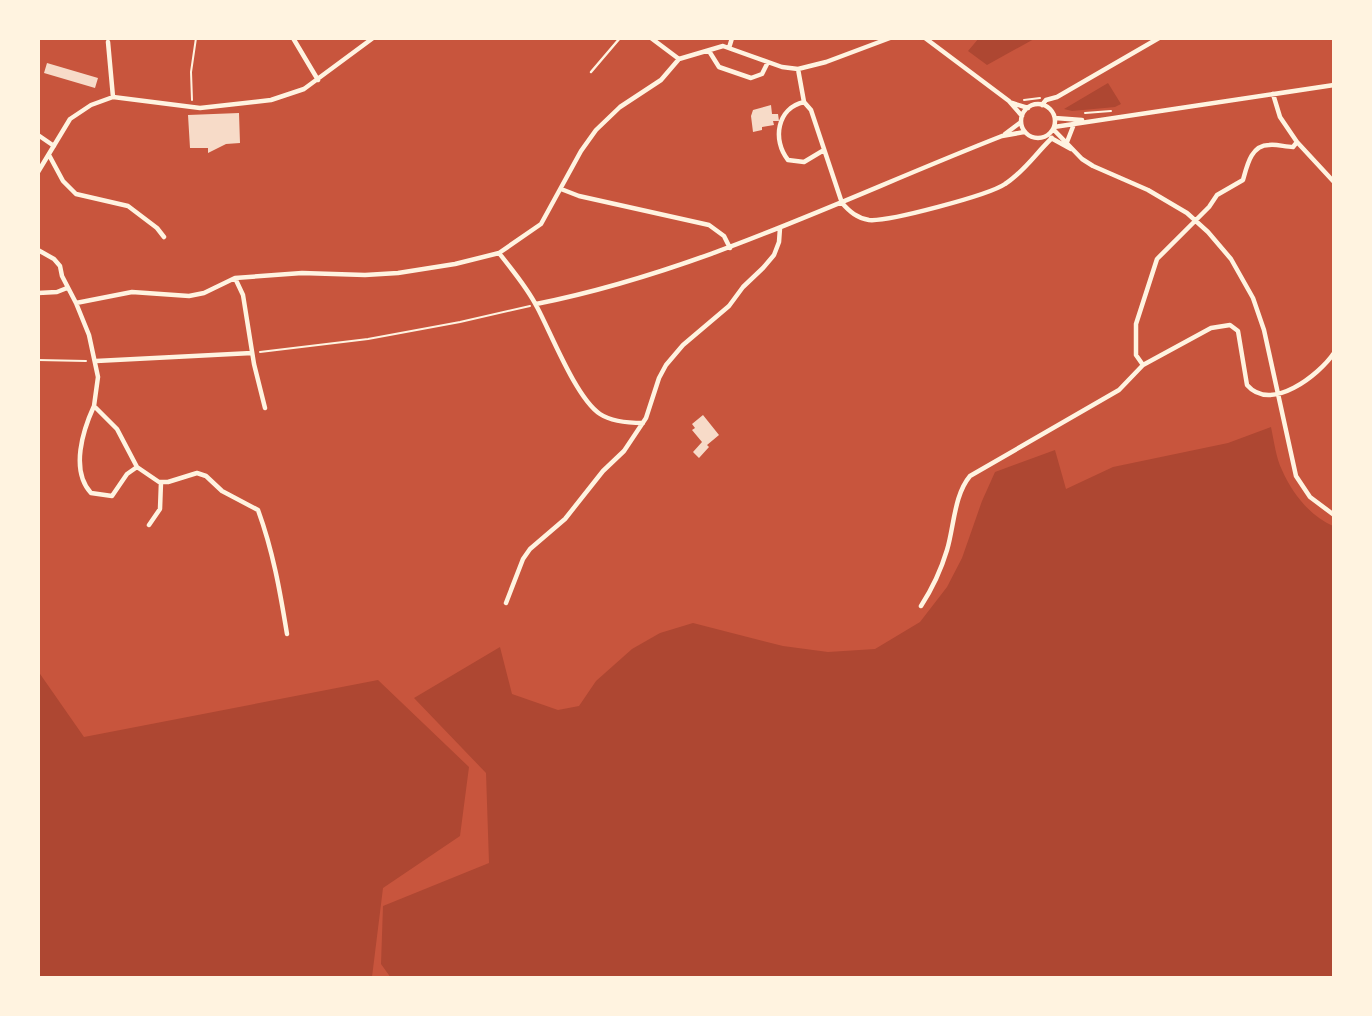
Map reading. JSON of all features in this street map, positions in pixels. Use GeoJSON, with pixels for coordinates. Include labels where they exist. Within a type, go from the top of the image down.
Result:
{"type":"FeatureCollection","features":[{"type":"Feature","properties":{"kind":"street"},"geometry":{"type":"LineString","coordinates":[[293,38],[318,80]]}},
{"type":"Feature","properties":{"kind":"street"},"geometry":{"type":"LineString","coordinates":[[38,172],[66,124],[75,114],[91,105],[113,97],[192,107],[271,100],[296,93],[318,80],[373,38]]}},
{"type":"Feature","properties":{"kind":"street"},"geometry":{"type":"LineString","coordinates":[[651,38],[679,59]]}},
{"type":"Feature","properties":{"kind":"street"},"geometry":{"type":"LineString","coordinates":[[729,48],[732,38]]}},
{"type":"Feature","properties":{"kind":"street"},"geometry":{"type":"LineString","coordinates":[[76,303],[132,292],[190,296],[204,293],[235,278],[302,273],[365,275],[432,268],[499,253],[541,224],[581,151],[596,130],[620,107],[661,80],[679,59],[723,46],[768,62],[798,69],[826,62],[890,38]]}},
{"type":"Feature","properties":{"kind":"street"},"geometry":{"type":"LineString","coordinates":[[925,38],[1012,103],[1028,108],[1042,105],[1046,100],[1058,96],[1159,38]]}},
{"type":"Feature","properties":{"kind":"street"},"geometry":{"type":"LineString","coordinates":[[108,42],[113,97]]}},
{"type":"Feature","properties":{"kind":"street"},"geometry":{"type":"LineString","coordinates":[[709,51],[719,67],[751,78],[762,74],[768,62]]}},
{"type":"Feature","properties":{"kind":"street"},"geometry":{"type":"LineString","coordinates":[[798,69],[804,102],[811,110],[842,203],[852,214],[872,220],[952,203],[993,191],[1024,169],[1049,137],[1055,118],[1051,110],[1042,105]]}},
{"type":"Feature","properties":{"kind":"street"},"geometry":{"type":"LineString","coordinates":[[1054,128],[1091,120],[1334,85]]}},
{"type":"Feature","properties":{"kind":"street"},"geometry":{"type":"LineString","coordinates":[[1273,94],[1280,117],[1297,142],[1334,182]]}},
{"type":"Feature","properties":{"kind":"street"},"geometry":{"type":"LineString","coordinates":[[1051,110],[1058,96]]}},
{"type":"Feature","properties":{"kind":"street"},"geometry":{"type":"LineString","coordinates":[[804,102],[790,106],[784,116],[778,134],[782,150],[788,160],[800,163],[824,150]]}},
{"type":"Feature","properties":{"kind":"street"},"geometry":{"type":"LineString","coordinates":[[1012,103],[1021,119],[1024,132]]}},
{"type":"Feature","properties":{"kind":"street"},"geometry":{"type":"LineString","coordinates":[[1002,136],[1021,119],[1028,108]]}},
{"type":"Feature","properties":{"kind":"street"},"geometry":{"type":"LineString","coordinates":[[1055,118],[1091,120]]}},
{"type":"Feature","properties":{"kind":"street"},"geometry":{"type":"LineString","coordinates":[[1067,143],[1075,124]]}},
{"type":"Feature","properties":{"kind":"street"},"geometry":{"type":"LineString","coordinates":[[1054,128],[1073,150]]}},
{"type":"Feature","properties":{"kind":"street"},"geometry":{"type":"LineString","coordinates":[[534,305],[637,280],[730,248],[1002,136],[1024,132],[1037,138],[1049,137],[1073,150],[1093,166],[1148,190],[1187,213],[1220,245],[1253,298],[1264,330],[1296,476],[1310,497],[1334,515]]}},
{"type":"Feature","properties":{"kind":"street"},"geometry":{"type":"LineString","coordinates":[[38,135],[54,146]]}},
{"type":"Feature","properties":{"kind":"street"},"geometry":{"type":"LineString","coordinates":[[1143,365],[1136,355],[1136,324],[1157,259],[1209,207],[1217,195],[1243,180],[1248,163],[1256,150],[1265,144],[1293,148],[1297,142]]}},
{"type":"Feature","properties":{"kind":"street"},"geometry":{"type":"LineString","coordinates":[[49,155],[63,181],[76,194],[128,206],[157,228],[164,237]]}},
{"type":"Feature","properties":{"kind":"street"},"geometry":{"type":"LineString","coordinates":[[561,189],[579,196],[709,225],[724,236],[730,248]]}},
{"type":"Feature","properties":{"kind":"street"},"geometry":{"type":"LineString","coordinates":[[506,603],[523,559],[530,549],[565,519],[603,471],[624,451],[643,423],[654,399],[659,379],[671,359],[691,337],[729,306],[743,286],[774,255],[780,228]]}},
{"type":"Feature","properties":{"kind":"street"},"geometry":{"type":"LineString","coordinates":[[38,250],[54,259],[60,266],[96,360],[98,377],[94,406],[80,449],[80,463],[87,488],[91,493],[112,496],[127,474],[137,467]]}},
{"type":"Feature","properties":{"kind":"street"},"geometry":{"type":"LineString","coordinates":[[499,253],[534,305],[563,362],[591,405],[600,414],[615,421],[643,423]]}},
{"type":"Feature","properties":{"kind":"street"},"geometry":{"type":"LineString","coordinates":[[235,278],[243,295],[252,353],[265,408]]}},
{"type":"Feature","properties":{"kind":"street"},"geometry":{"type":"LineString","coordinates":[[38,293],[58,292],[67,288]]}},
{"type":"Feature","properties":{"kind":"street"},"geometry":{"type":"LineString","coordinates":[[921,606],[947,552],[965,483],[989,465],[1119,390],[1143,365],[1211,328],[1230,325],[1238,331],[1247,386],[1261,395],[1276,394],[1310,379],[1326,365],[1334,353]]}},
{"type":"Feature","properties":{"kind":"street"},"geometry":{"type":"LineString","coordinates":[[96,360],[252,353]]}},
{"type":"Feature","properties":{"kind":"street"},"geometry":{"type":"LineString","coordinates":[[94,406],[117,429],[137,467],[161,482],[197,473],[206,476],[222,491],[258,510],[275,567],[287,634]]}},
{"type":"Feature","properties":{"kind":"street"},"geometry":{"type":"LineString","coordinates":[[149,525],[160,509],[161,482]]}},
{"type":"Feature","properties":{"kind":"lane"},"geometry":{"type":"LineString","coordinates":[[591,72],[620,38]]}},
{"type":"Feature","properties":{"kind":"path"},"geometry":{"type":"LineString","coordinates":[[192,107],[191,72],[196,38]]}},
{"type":"Feature","properties":{"kind":"path"},"geometry":{"type":"LineString","coordinates":[[252,353],[368,339],[534,305]]}},
{"type":"Feature","properties":{"kind":"path"},"geometry":{"type":"LineString","coordinates":[[38,360],[96,360]]}},
{"type":"Feature","properties":{"kind":"shaded area"},"geometry":{"type":"Polygon","coordinates":[[[979,38],[1034,39],[987,65],[968,51],[979,38]]]}},
{"type":"Feature","properties":{"kind":"shaded area"},"geometry":{"type":"Polygon","coordinates":[[[1108,83],[1121,104],[1115,107],[1072,111],[1064,109],[1108,83]]]}},
{"type":"Feature","properties":{"kind":"shaded area"},"geometry":{"type":"Polygon","coordinates":[[[1271,427],[1278,460],[1291,487],[1309,510],[1333,526],[1333,977],[391,978],[381,964],[383,906],[489,863],[486,773],[414,698],[500,647],[512,694],[558,710],[579,706],[596,681],[632,649],[660,633],[693,623],[783,646],[828,652],[875,649],[920,622],[947,587],[962,558],[995,472],[1055,450],[1066,489],[1113,467],[1228,443],[1271,427]]]}},
{"type":"Feature","properties":{"kind":"shaded area"},"geometry":{"type":"Polygon","coordinates":[[[38,671],[84,737],[378,680],[469,767],[460,836],[383,888],[372,977],[39,977],[38,671]]]}},
{"type":"Feature","properties":{"kind":"building"},"geometry":{"type":"Polygon","coordinates":[[[47,63],[98,78],[95,88],[44,73],[47,63]]]}},
{"type":"Feature","properties":{"kind":"building"},"geometry":{"type":"Polygon","coordinates":[[[771,105],[772,114],[778,114],[779,121],[773,121],[774,125],[753,132],[753,110],[771,105]]]}},
{"type":"Feature","properties":{"kind":"building"},"geometry":{"type":"Polygon","coordinates":[[[239,113],[240,143],[226,144],[208,153],[208,148],[190,148],[188,115],[239,113]]]}},
{"type":"Feature","properties":{"kind":"building"},"geometry":{"type":"Polygon","coordinates":[[[703,415],[719,435],[707,445],[709,447],[699,458],[693,452],[702,442],[692,430],[695,428],[692,424],[703,415]]]}}]}
